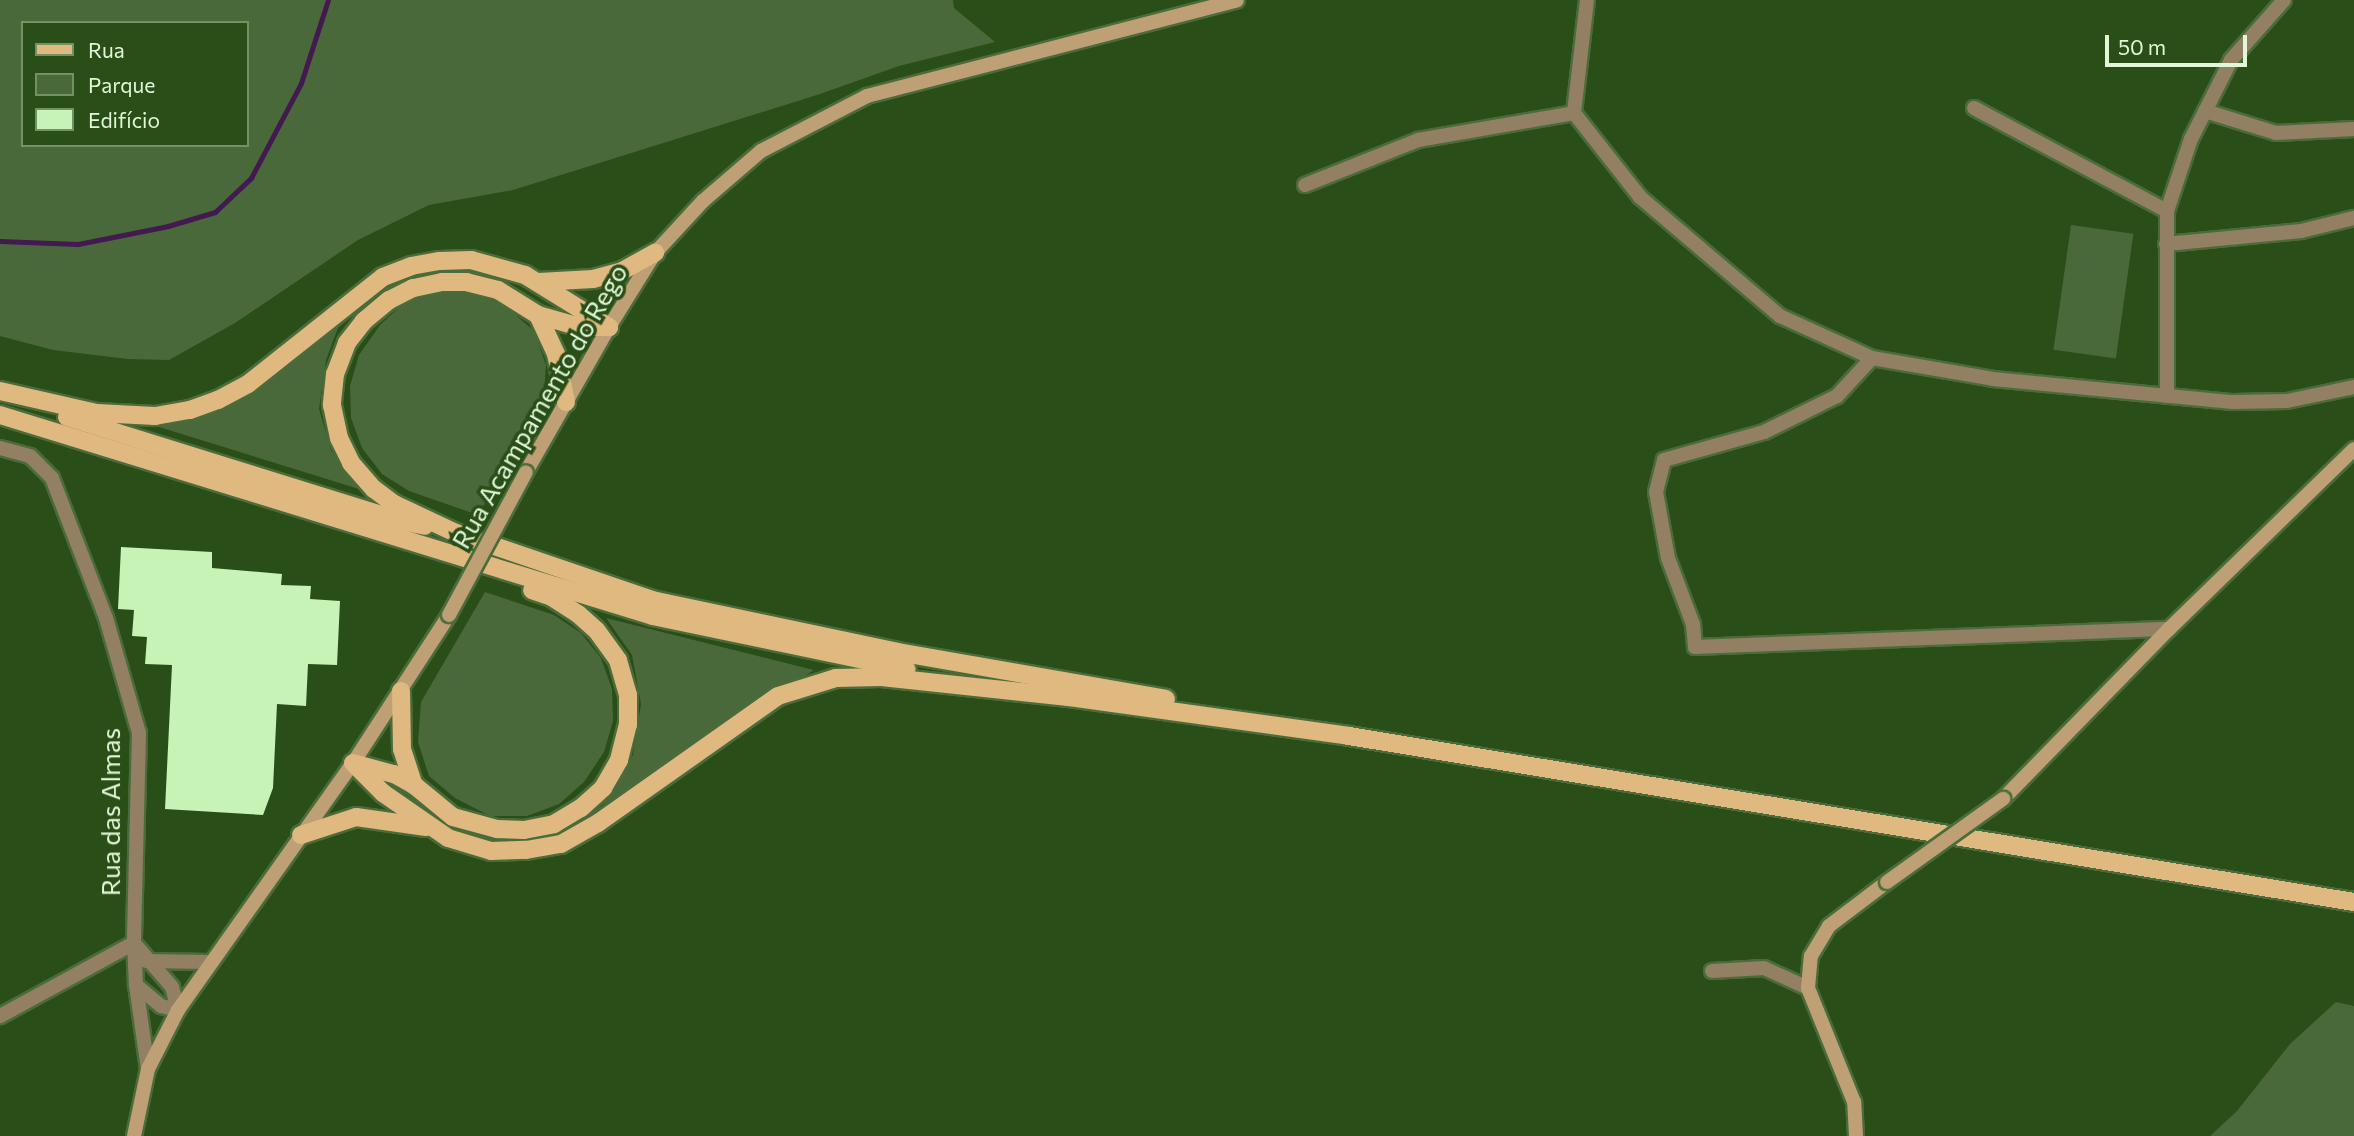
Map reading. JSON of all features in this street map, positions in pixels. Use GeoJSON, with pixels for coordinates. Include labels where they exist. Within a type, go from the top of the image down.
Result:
{"type":"FeatureCollection","features":[{"type":"Feature","properties":{"kind":"main road","name":"Rua Acampamento do Rego"},"geometry":{"type":"LineString","coordinates":[[134,1136],[148,1069],[178,1010],[401,691],[449,615],[608,327],[656,253],[703,201],[761,151],[867,96],[1237,0]]}},
{"type":"Feature","properties":{"kind":"main road"},"geometry":{"type":"LineString","coordinates":[[539,282],[593,279],[622,271],[656,253]]}},
{"type":"Feature","properties":{"kind":"main road"},"geometry":{"type":"LineString","coordinates":[[0,394],[97,413],[155,416],[190,410],[218,400],[248,384],[364,289],[411,266],[471,260],[499,266],[539,282],[608,327]]}},
{"type":"Feature","properties":{"kind":"main road"},"geometry":{"type":"LineString","coordinates":[[608,327],[579,327],[538,315],[498,290],[467,282],[442,282],[414,288],[389,300],[364,321],[347,343],[335,374],[332,405],[339,438],[351,463],[394,504],[456,533],[656,601],[758,625],[1349,736],[2354,902]]}},
{"type":"Feature","properties":{"kind":"main road"},"geometry":{"type":"LineString","coordinates":[[538,315],[556,354],[566,402]]}},
{"type":"Feature","properties":{"kind":"main road"},"geometry":{"type":"LineString","coordinates":[[0,394],[400,522],[456,533]]}},
{"type":"Feature","properties":{"kind":"main road"},"geometry":{"type":"LineString","coordinates":[[0,415],[653,616],[830,655],[1069,697]]}},
{"type":"Feature","properties":{"kind":"main road"},"geometry":{"type":"LineString","coordinates":[[1856,1136],[1854,1102],[1808,988],[1811,956],[1829,926],[2003,799],[2169,629],[2354,449]]}},
{"type":"Feature","properties":{"kind":"main road"},"geometry":{"type":"LineString","coordinates":[[353,763],[394,774],[414,785],[453,817],[476,825],[524,830],[554,824],[581,808],[603,788],[619,760],[628,725],[628,695],[618,660],[596,630],[578,614],[552,597],[401,539]]}},
{"type":"Feature","properties":{"kind":"main road"},"geometry":{"type":"LineString","coordinates":[[353,763],[383,793],[433,829],[472,848],[491,851],[526,850],[561,844],[598,823],[778,696],[836,678],[881,677],[1069,697],[1349,736]]}},
{"type":"Feature","properties":{"kind":"main road"},"geometry":{"type":"LineString","coordinates":[[401,691],[402,750],[414,785]]}},
{"type":"Feature","properties":{"kind":"main road"},"geometry":{"type":"LineString","coordinates":[[301,835],[356,817],[433,829]]}},
{"type":"Feature","properties":{"kind":"street"},"geometry":{"type":"LineString","coordinates":[[1587,0],[1574,113],[1640,197],[1780,316],[1872,358],[1993,379],[2233,402],[2287,401],[2354,387]]}},
{"type":"Feature","properties":{"kind":"street"},"geometry":{"type":"LineString","coordinates":[[2168,396],[2167,211],[2191,139],[2231,60],[2284,0]]}},
{"type":"Feature","properties":{"kind":"street"},"geometry":{"type":"LineString","coordinates":[[1974,108],[2167,211]]}},
{"type":"Feature","properties":{"kind":"street"},"geometry":{"type":"LineString","coordinates":[[2205,111],[2276,134],[2354,129]]}},
{"type":"Feature","properties":{"kind":"street"},"geometry":{"type":"LineString","coordinates":[[1305,185],[1418,140],[1574,113]]}},
{"type":"Feature","properties":{"kind":"street"},"geometry":{"type":"LineString","coordinates":[[2166,244],[2301,231],[2354,218]]}},
{"type":"Feature","properties":{"kind":"street"},"geometry":{"type":"LineString","coordinates":[[1872,358],[1836,396],[1764,432],[1664,460],[1657,492],[1668,558],[1693,624],[1695,647],[2169,629]]}},
{"type":"Feature","properties":{"kind":"street","name":"Rua das Almas"},"geometry":{"type":"LineString","coordinates":[[0,448],[30,456],[52,478],[106,618],[139,733],[134,943],[136,985],[148,1069]]}},
{"type":"Feature","properties":{"kind":"street"},"geometry":{"type":"LineString","coordinates":[[0,1016],[134,943],[146,961],[172,987],[178,1010],[161,1006],[136,985]]}},
{"type":"Feature","properties":{"kind":"street"},"geometry":{"type":"LineString","coordinates":[[146,961],[209,962]]}},
{"type":"Feature","properties":{"kind":"street"},"geometry":{"type":"LineString","coordinates":[[1712,971],[1764,968],[1808,988]]}},
{"type":"Feature","properties":{"kind":"green space"},"geometry":{"type":"Polygon","coordinates":[[[0,0],[953,0],[954,8],[995,42],[899,66],[820,94],[513,190],[429,205],[358,240],[235,323],[169,360],[128,359],[53,350],[0,336],[0,0]]]}},
{"type":"Feature","properties":{"kind":"green space"},"geometry":{"type":"Polygon","coordinates":[[[2071,225],[2133,234],[2116,359],[2053,350],[2071,225]]]}},
{"type":"Feature","properties":{"kind":"green space"},"geometry":{"type":"Polygon","coordinates":[[[436,291],[473,291],[509,309],[534,331],[546,365],[543,405],[478,515],[409,491],[382,474],[362,448],[351,418],[350,386],[359,355],[380,325],[404,303],[436,291]]]}},
{"type":"Feature","properties":{"kind":"green space"},"geometry":{"type":"Polygon","coordinates":[[[342,317],[326,360],[319,409],[331,450],[359,489],[156,426],[206,413],[342,317]]]}},
{"type":"Feature","properties":{"kind":"green space"},"geometry":{"type":"Polygon","coordinates":[[[485,592],[554,615],[581,633],[601,658],[612,689],[613,721],[604,752],[584,782],[559,804],[527,816],[490,816],[455,798],[429,776],[418,742],[421,702],[485,592]]]}},
{"type":"Feature","properties":{"kind":"green space"},"geometry":{"type":"Polygon","coordinates":[[[606,618],[814,670],[603,805],[633,755],[641,704],[632,655],[606,618]]]}},
{"type":"Feature","properties":{"kind":"green space"},"geometry":{"type":"Polygon","coordinates":[[[2336,1002],[2354,1006],[2354,1136],[2210,1136],[2237,1111],[2290,1044],[2336,1002]]]}},
{"type":"Feature","properties":{"kind":"building"},"geometry":{"type":"Polygon","coordinates":[[[121,547],[212,552],[212,568],[282,574],[281,585],[311,586],[310,599],[340,601],[337,665],[308,664],[306,706],[277,704],[273,788],[263,815],[165,809],[172,665],[145,664],[147,637],[132,636],[134,610],[118,609],[121,547]]]}},
{"type":"Feature","properties":{"kind":"waterway"},"geometry":{"type":"LineString","coordinates":[[0,241],[78,244],[168,226],[215,212],[251,178],[301,83],[328,0]]}}]}
